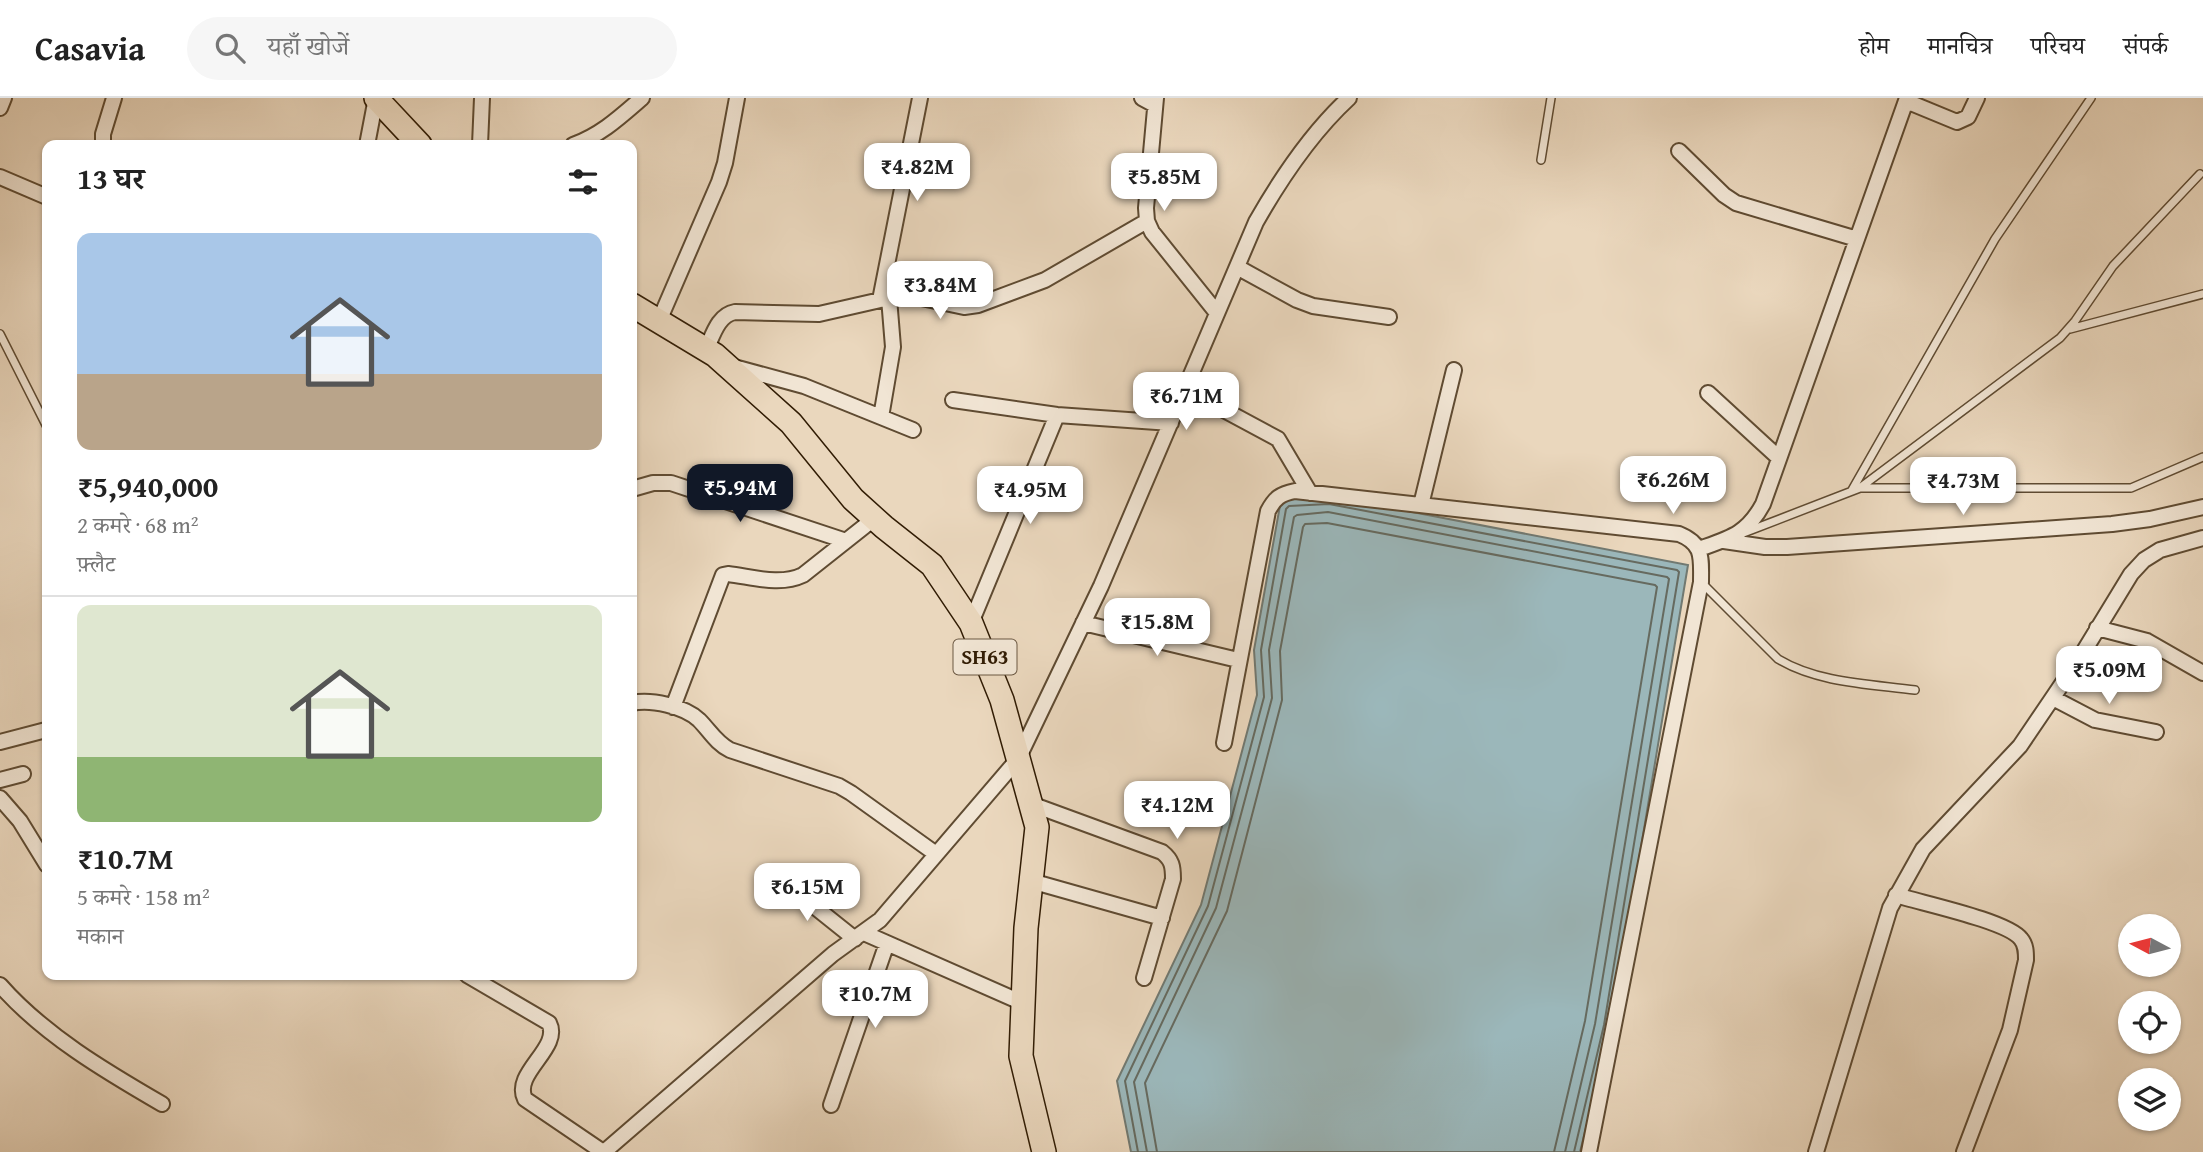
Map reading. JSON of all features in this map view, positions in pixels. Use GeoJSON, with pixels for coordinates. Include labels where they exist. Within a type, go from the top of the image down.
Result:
{"type":"FeatureCollection","features":[{"type":"Feature","properties":{"kind":"main road"},"geometry":{"type":"LineString","coordinates":[[376,98],[415,140]]}},
{"type":"Feature","properties":{"kind":"main road","name":"SH63"},"geometry":{"type":"LineString","coordinates":[[637,308],[706,350],[791,423],[853,499],[932,565],[971,622],[1002,700],[1037,827],[1026,929],[1021,1056],[1044,1152]]}},
{"type":"Feature","properties":{"kind":"street"},"geometry":{"type":"LineString","coordinates":[[0,108],[4,98]]}},
{"type":"Feature","properties":{"kind":"street"},"geometry":{"type":"LineString","coordinates":[[103,140],[114,98]]}},
{"type":"Feature","properties":{"kind":"street"},"geometry":{"type":"LineString","coordinates":[[368,140],[376,98]]}},
{"type":"Feature","properties":{"kind":"street"},"geometry":{"type":"LineString","coordinates":[[480,140],[482,98]]}},
{"type":"Feature","properties":{"kind":"street"},"geometry":{"type":"LineString","coordinates":[[587,140],[609,127],[642,98]]}},
{"type":"Feature","properties":{"kind":"street"},"geometry":{"type":"LineString","coordinates":[[659,321],[719,182],[737,98]]}},
{"type":"Feature","properties":{"kind":"street"},"geometry":{"type":"LineString","coordinates":[[881,417],[893,347],[884,299],[920,98]]}},
{"type":"Feature","properties":{"kind":"street"},"geometry":{"type":"LineString","coordinates":[[476,980],[549,1023],[551,1036],[524,1083],[525,1099],[604,1152],[833,954],[880,920],[1018,759],[1101,586],[1256,222],[1275,189],[1320,127],[1349,98]]}},
{"type":"Feature","properties":{"kind":"street"},"geometry":{"type":"LineString","coordinates":[[1699,549],[1730,538],[1749,525],[1759,512],[1906,100],[1958,122],[1968,117],[1977,98]]}},
{"type":"Feature","properties":{"kind":"street"},"geometry":{"type":"LineString","coordinates":[[1151,101],[1147,221],[1152,232],[1217,313]]}},
{"type":"Feature","properties":{"kind":"street"},"geometry":{"type":"LineString","coordinates":[[1679,152],[1736,203],[1857,239]]}},
{"type":"Feature","properties":{"kind":"street"},"geometry":{"type":"LineString","coordinates":[[0,177],[42,195]]}},
{"type":"Feature","properties":{"kind":"street"},"geometry":{"type":"LineString","coordinates":[[706,350],[726,314],[819,314],[884,299],[912,296],[953,306],[978,306],[1045,279],[1147,221]]}},
{"type":"Feature","properties":{"kind":"street"},"geometry":{"type":"LineString","coordinates":[[1237,267],[1313,306],[1389,317]]}},
{"type":"Feature","properties":{"kind":"street"},"geometry":{"type":"LineString","coordinates":[[726,365],[804,386],[914,430]]}},
{"type":"Feature","properties":{"kind":"street"},"geometry":{"type":"LineString","coordinates":[[1421,505],[1454,370]]}},
{"type":"Feature","properties":{"kind":"street"},"geometry":{"type":"LineString","coordinates":[[1185,389],[1278,439],[1310,493]]}},
{"type":"Feature","properties":{"kind":"street"},"geometry":{"type":"LineString","coordinates":[[1708,393],[1779,458]]}},
{"type":"Feature","properties":{"kind":"street"},"geometry":{"type":"LineString","coordinates":[[953,400],[1057,415],[1171,423]]}},
{"type":"Feature","properties":{"kind":"street"},"geometry":{"type":"LineString","coordinates":[[971,622],[1057,415]]}},
{"type":"Feature","properties":{"kind":"street"},"geometry":{"type":"LineString","coordinates":[[637,488],[653,483],[671,483],[846,541]]}},
{"type":"Feature","properties":{"kind":"street"},"geometry":{"type":"LineString","coordinates":[[1223,743],[1268,511],[1274,499],[1283,493],[1295,491],[1679,534],[1690,538],[1699,549],[1701,582],[1589,1152]]}},
{"type":"Feature","properties":{"kind":"street"},"geometry":{"type":"LineString","coordinates":[[1730,538],[1765,547],[1800,546],[2112,524],[2203,507]]}},
{"type":"Feature","properties":{"kind":"street"},"geometry":{"type":"LineString","coordinates":[[673,707],[723,576],[729,574],[792,580],[803,575],[875,519]]}},
{"type":"Feature","properties":{"kind":"street"},"geometry":{"type":"LineString","coordinates":[[1816,1152],[1896,895],[1923,849],[2020,746],[2131,574],[2144,560],[2160,550],[2203,538]]}},
{"type":"Feature","properties":{"kind":"street"},"geometry":{"type":"LineString","coordinates":[[1083,623],[1238,660]]}},
{"type":"Feature","properties":{"kind":"street"},"geometry":{"type":"LineString","coordinates":[[2097,628],[2147,640],[2203,673]]}},
{"type":"Feature","properties":{"kind":"street"},"geometry":{"type":"LineString","coordinates":[[2053,698],[2095,720],[2157,732]]}},
{"type":"Feature","properties":{"kind":"street"},"geometry":{"type":"LineString","coordinates":[[637,703],[658,702],[673,707],[695,717],[716,741],[730,750],[839,786],[936,854]]}},
{"type":"Feature","properties":{"kind":"street"},"geometry":{"type":"LineString","coordinates":[[0,743],[42,731]]}},
{"type":"Feature","properties":{"kind":"street"},"geometry":{"type":"LineString","coordinates":[[0,780],[23,774]]}},
{"type":"Feature","properties":{"kind":"street"},"geometry":{"type":"LineString","coordinates":[[0,798],[20,821],[42,857]]}},
{"type":"Feature","properties":{"kind":"street"},"geometry":{"type":"LineString","coordinates":[[1031,804],[1162,852],[1169,858],[1173,867],[1173,878],[1144,978]]}},
{"type":"Feature","properties":{"kind":"street"},"geometry":{"type":"LineString","coordinates":[[779,879],[860,936],[887,943],[1023,1003]]}},
{"type":"Feature","properties":{"kind":"street"},"geometry":{"type":"LineString","coordinates":[[1031,881],[1162,918]]}},
{"type":"Feature","properties":{"kind":"street"},"geometry":{"type":"LineString","coordinates":[[1896,895],[2005,927],[2022,939],[2026,948],[2026,960],[2010,1030],[1964,1152]]}},
{"type":"Feature","properties":{"kind":"street"},"geometry":{"type":"LineString","coordinates":[[831,1105],[887,943]]}},
{"type":"Feature","properties":{"kind":"street"},"geometry":{"type":"LineString","coordinates":[[0,985],[33,1018],[103,1069],[162,1104]]}},
{"type":"Feature","properties":{"kind":"lane"},"geometry":{"type":"LineString","coordinates":[[1541,160],[1551,98]]}},
{"type":"Feature","properties":{"kind":"lane"},"geometry":{"type":"LineString","coordinates":[[1856,489],[1995,239],[2091,98]]}},
{"type":"Feature","properties":{"kind":"lane"},"geometry":{"type":"LineString","coordinates":[[1730,538],[1856,489],[2069,329],[2113,266],[2200,174]]}},
{"type":"Feature","properties":{"kind":"lane"},"geometry":{"type":"LineString","coordinates":[[2069,329],[2203,294]]}},
{"type":"Feature","properties":{"kind":"lane"},"geometry":{"type":"LineString","coordinates":[[0,334],[42,417]]}},
{"type":"Feature","properties":{"kind":"lane"},"geometry":{"type":"LineString","coordinates":[[1856,489],[2131,488],[2203,457]]}},
{"type":"Feature","properties":{"kind":"lane"},"geometry":{"type":"LineString","coordinates":[[1701,582],[1778,659],[1792,668],[1810,675],[1915,690]]}},
{"type":"Feature","properties":{"kind":"water"},"geometry":{"type":"Polygon","coordinates":[[[1329,496],[1688,565],[1611,1027],[1580,1152],[1131,1152],[1117,1081],[1201,905],[1257,695],[1254,650],[1281,500],[1329,496]]]}}]}
